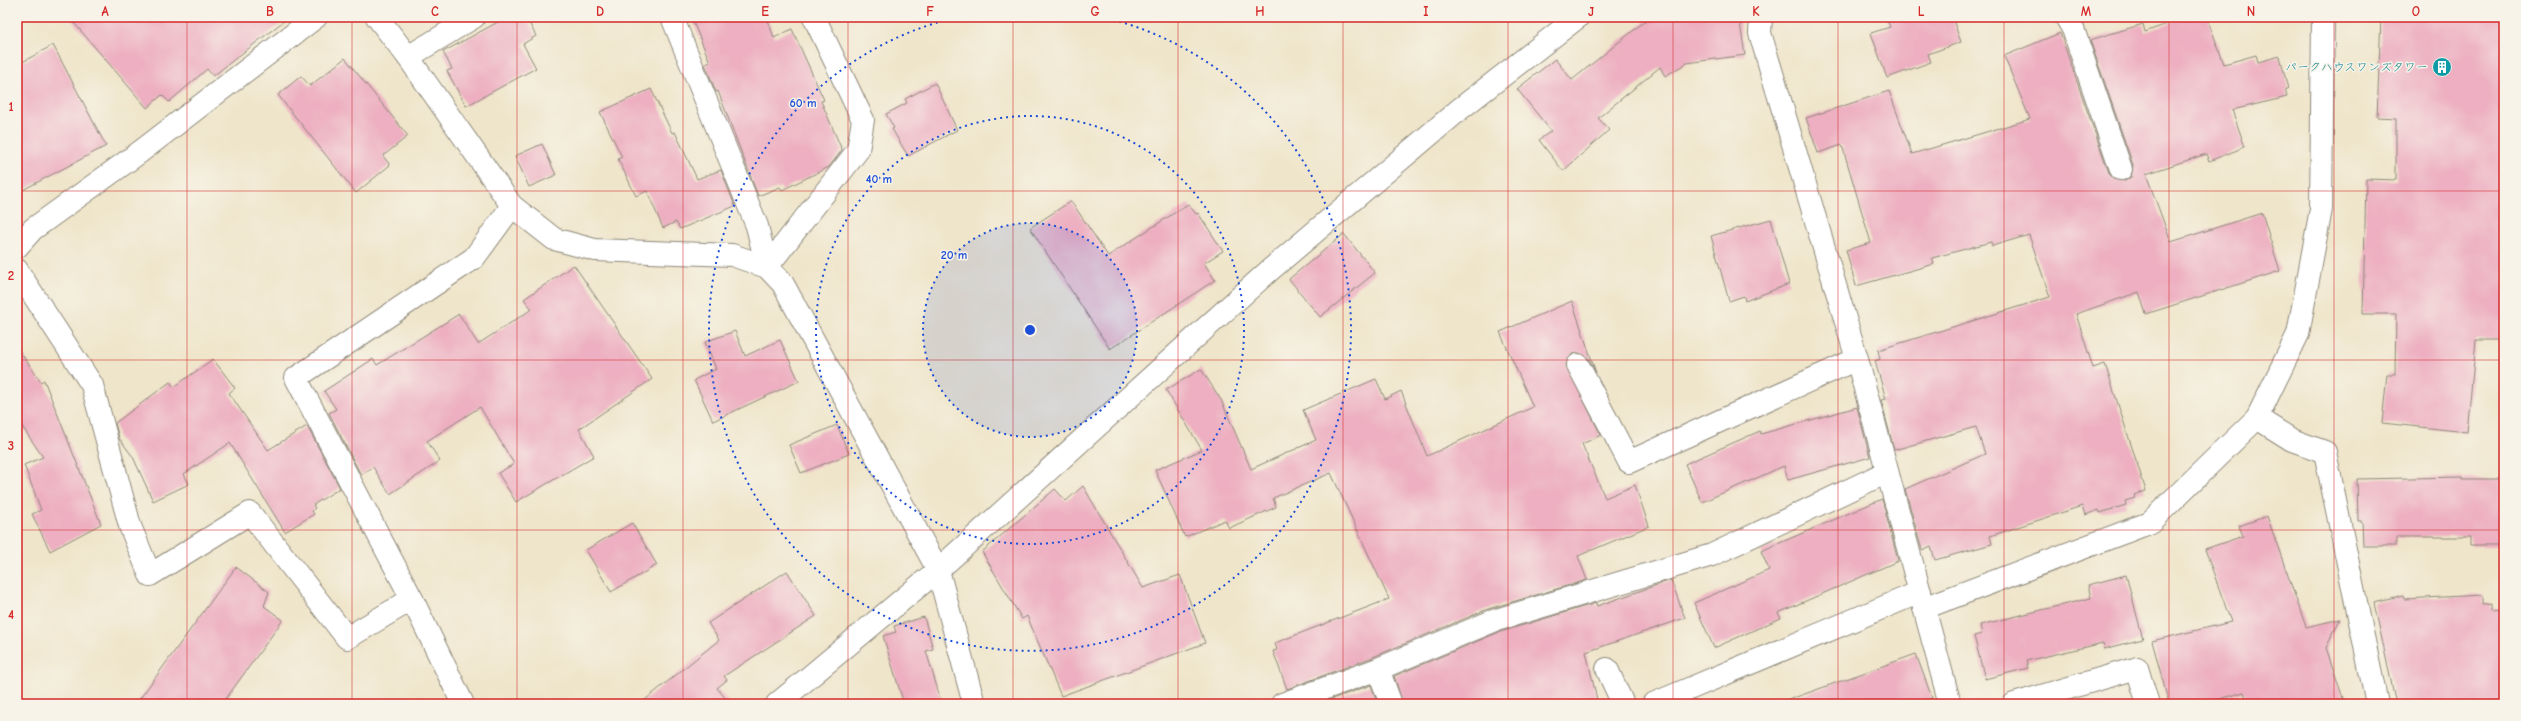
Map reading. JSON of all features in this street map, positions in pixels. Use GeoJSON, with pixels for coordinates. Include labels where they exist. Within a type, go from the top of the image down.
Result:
{"type":"FeatureCollection","features":[{"type":"Feature","properties":{"kind":"street"},"geometry":{"type":"LineString","coordinates":[[17,247],[33,229],[140,152],[316,17]]}},
{"type":"Feature","properties":{"kind":"street"},"geometry":{"type":"LineString","coordinates":[[377,17],[408,57],[512,206],[554,239],[595,250],[732,255],[767,267],[783,284],[938,570],[974,704]]}},
{"type":"Feature","properties":{"kind":"street"},"geometry":{"type":"LineString","coordinates":[[408,57],[474,17]]}},
{"type":"Feature","properties":{"kind":"street"},"geometry":{"type":"LineString","coordinates":[[672,17],[757,226],[767,267]]}},
{"type":"Feature","properties":{"kind":"street"},"geometry":{"type":"LineString","coordinates":[[767,267],[858,150],[863,120],[814,17]]}},
{"type":"Feature","properties":{"kind":"street"},"geometry":{"type":"LineString","coordinates":[[777,704],[938,570],[1270,270],[1460,109],[1578,17]]}},
{"type":"Feature","properties":{"kind":"street"},"geometry":{"type":"LineString","coordinates":[[1761,17],[1760,33],[1857,359],[1950,704]]}},
{"type":"Feature","properties":{"kind":"street"},"geometry":{"type":"LineString","coordinates":[[2066,17],[2073,29],[2121,169]]}},
{"type":"Feature","properties":{"kind":"street"},"geometry":{"type":"LineString","coordinates":[[1653,704],[1922,600],[2149,523],[2257,418],[2298,334],[2321,209],[2323,17]]}},
{"type":"Feature","properties":{"kind":"street"},"geometry":{"type":"LineString","coordinates":[[463,704],[412,599],[296,378],[474,258],[512,206]]}},
{"type":"Feature","properties":{"kind":"street"},"geometry":{"type":"LineString","coordinates":[[17,270],[92,386],[130,526],[150,575],[250,513],[347,638],[412,599]]}},
{"type":"Feature","properties":{"kind":"street"},"geometry":{"type":"LineString","coordinates":[[1578,365],[1629,462],[1857,359]]}},
{"type":"Feature","properties":{"kind":"street"},"geometry":{"type":"LineString","coordinates":[[2257,418],[2292,440],[2325,452],[2377,704]]}},
{"type":"Feature","properties":{"kind":"street"},"geometry":{"type":"LineString","coordinates":[[1282,704],[1378,669],[1493,621],[1712,555],[1887,472]]}},
{"type":"Feature","properties":{"kind":"street"},"geometry":{"type":"LineString","coordinates":[[2014,704],[2137,668],[2148,704]]}},
{"type":"Feature","properties":{"kind":"street"},"geometry":{"type":"LineString","coordinates":[[1378,669],[1391,704]]}},
{"type":"Feature","properties":{"kind":"street"},"geometry":{"type":"LineString","coordinates":[[1608,669],[1623,704]]}},
{"type":"Feature","properties":{"kind":"building"},"geometry":{"type":"Polygon","coordinates":[[[69,17],[289,17],[213,76],[207,69],[169,102],[162,95],[147,108],[69,17]]]}},
{"type":"Feature","properties":{"kind":"building"},"geometry":{"type":"Polygon","coordinates":[[[507,17],[526,17],[536,36],[523,44],[536,68],[466,106],[447,71],[452,69],[443,52],[507,17]]]}},
{"type":"Feature","properties":{"kind":"building"},"geometry":{"type":"Polygon","coordinates":[[[691,17],[767,17],[774,38],[792,29],[824,100],[821,101],[842,150],[829,167],[782,190],[780,187],[758,196],[718,91],[716,92],[705,64],[710,62],[691,17]]]}},
{"type":"Feature","properties":{"kind":"building"},"geometry":{"type":"Polygon","coordinates":[[[1650,17],[1739,17],[1745,55],[1687,63],[1665,76],[1660,67],[1598,118],[1609,130],[1563,171],[1539,140],[1551,131],[1517,89],[1555,59],[1572,80],[1650,17]]]}},
{"type":"Feature","properties":{"kind":"building"},"geometry":{"type":"Polygon","coordinates":[[[1886,17],[1952,17],[1961,42],[1928,54],[1931,62],[1887,78],[1871,33],[1890,27],[1886,17]]]}},
{"type":"Feature","properties":{"kind":"building"},"geometry":{"type":"Polygon","coordinates":[[[2186,17],[2207,17],[2224,64],[2256,55],[2258,62],[2280,56],[2288,89],[2285,89],[2287,97],[2232,110],[2245,147],[2209,161],[2206,154],[2146,174],[2171,242],[2262,213],[2280,271],[2146,314],[2139,292],[2076,314],[2093,368],[2105,364],[2146,491],[2134,495],[2135,498],[2125,501],[2126,505],[2100,513],[2099,510],[2085,515],[2082,506],[1990,536],[1992,544],[1935,560],[1931,546],[1922,550],[1905,489],[1985,454],[1976,427],[1894,450],[1881,400],[1886,399],[1875,361],[1880,359],[1878,350],[2050,297],[2029,235],[1992,246],[1991,242],[1932,258],[1934,264],[1856,286],[1846,250],[1871,243],[1842,145],[1818,153],[1806,118],[1889,91],[1912,154],[2030,119],[2004,56],[2060,33],[2109,173],[2113,179],[2125,181],[2131,177],[2133,165],[2090,40],[2143,24],[2145,32],[2186,17]]]}},
{"type":"Feature","properties":{"kind":"building"},"geometry":{"type":"Polygon","coordinates":[[[2381,17],[2504,17],[2504,340],[2476,340],[2467,432],[2382,423],[2387,374],[2395,374],[2396,314],[2363,314],[2366,179],[2396,180],[2396,118],[2377,117],[2381,17]]]}},
{"type":"Feature","properties":{"kind":"building"},"geometry":{"type":"Polygon","coordinates":[[[53,45],[106,146],[17,193],[17,65],[53,45]]]}},
{"type":"Feature","properties":{"kind":"building"},"geometry":{"type":"Polygon","coordinates":[[[345,58],[408,136],[383,156],[390,165],[356,193],[278,95],[301,76],[310,86],[345,58]]]}},
{"type":"Feature","properties":{"kind":"building"},"geometry":{"type":"Polygon","coordinates":[[[935,83],[957,130],[908,156],[892,129],[894,128],[886,114],[907,103],[905,99],[935,83]]]}},
{"type":"Feature","properties":{"kind":"building"},"geometry":{"type":"Polygon","coordinates":[[[651,89],[672,133],[675,132],[697,179],[721,170],[735,206],[680,229],[676,222],[663,228],[647,191],[636,196],[618,159],[622,157],[600,112],[651,89]]]}},
{"type":"Feature","properties":{"kind":"building"},"geometry":{"type":"Polygon","coordinates":[[[542,144],[556,175],[529,187],[515,156],[542,144]]]}},
{"type":"Feature","properties":{"kind":"building"},"geometry":{"type":"Polygon","coordinates":[[[1071,201],[1108,256],[1188,204],[1196,214],[1198,213],[1223,251],[1204,263],[1215,280],[1110,349],[1030,228],[1071,201]]]}},
{"type":"Feature","properties":{"kind":"building"},"geometry":{"type":"Polygon","coordinates":[[[1771,219],[1789,284],[1745,301],[1744,296],[1729,301],[1711,236],[1771,219]]]}},
{"type":"Feature","properties":{"kind":"building"},"geometry":{"type":"Polygon","coordinates":[[[1344,234],[1375,273],[1320,317],[1289,279],[1344,234]]]}},
{"type":"Feature","properties":{"kind":"building"},"geometry":{"type":"Polygon","coordinates":[[[574,265],[652,379],[579,429],[594,456],[516,502],[498,473],[514,464],[480,407],[427,441],[440,461],[390,494],[373,467],[361,475],[329,413],[336,409],[324,391],[373,359],[377,365],[459,314],[478,344],[532,309],[524,299],[574,265]]]}},
{"type":"Feature","properties":{"kind":"building"},"geometry":{"type":"Polygon","coordinates":[[[1572,301],[1596,373],[1589,359],[1579,353],[1572,354],[1566,365],[1601,435],[1582,444],[1605,498],[1635,485],[1649,526],[1578,556],[1587,580],[1488,609],[1373,657],[1287,689],[1273,651],[1277,650],[1275,643],[1389,599],[1331,473],[1273,498],[1276,507],[1229,528],[1225,520],[1185,537],[1155,470],[1202,450],[1166,390],[1201,369],[1221,400],[1251,469],[1316,440],[1303,410],[1376,379],[1385,399],[1401,391],[1427,456],[1533,407],[1500,332],[1572,301]]]}},
{"type":"Feature","properties":{"kind":"building"},"geometry":{"type":"Polygon","coordinates":[[[735,331],[745,356],[780,340],[799,381],[713,421],[694,380],[716,369],[705,342],[735,331]]]}},
{"type":"Feature","properties":{"kind":"building"},"geometry":{"type":"Polygon","coordinates":[[[17,347],[41,382],[44,380],[101,524],[50,551],[32,514],[41,510],[24,465],[43,457],[17,419],[17,347]]]}},
{"type":"Feature","properties":{"kind":"building"},"geometry":{"type":"Polygon","coordinates":[[[213,359],[235,388],[229,393],[268,450],[307,426],[340,488],[313,505],[315,508],[312,511],[314,514],[285,532],[230,443],[184,474],[189,484],[153,501],[133,457],[119,438],[115,423],[170,382],[174,387],[213,359]]]}},
{"type":"Feature","properties":{"kind":"building"},"geometry":{"type":"Polygon","coordinates":[[[1857,407],[1870,457],[1788,480],[1784,466],[1702,502],[1685,464],[1760,431],[1761,434],[1857,407]]]}},
{"type":"Feature","properties":{"kind":"building"},"geometry":{"type":"Polygon","coordinates":[[[837,425],[849,454],[801,473],[789,445],[837,425]]]}},
{"type":"Feature","properties":{"kind":"building"},"geometry":{"type":"Polygon","coordinates":[[[2463,477],[2463,479],[2504,479],[2504,546],[2471,546],[2471,537],[2396,537],[2396,546],[2363,546],[2362,521],[2358,521],[2357,479],[2463,477]]]}},
{"type":"Feature","properties":{"kind":"building"},"geometry":{"type":"Polygon","coordinates":[[[1083,486],[1143,588],[1180,575],[1205,643],[1061,696],[1027,616],[1022,619],[982,552],[1055,489],[1066,501],[1083,486]]]}},
{"type":"Feature","properties":{"kind":"building"},"geometry":{"type":"Polygon","coordinates":[[[1882,499],[1898,561],[1778,613],[1781,618],[1714,648],[1694,603],[1769,570],[1761,551],[1882,499]]]}},
{"type":"Feature","properties":{"kind":"building"},"geometry":{"type":"Polygon","coordinates":[[[2267,516],[2306,627],[2340,619],[2326,648],[2345,704],[2248,704],[2244,692],[2201,704],[2169,704],[2152,641],[2231,622],[2205,549],[2243,536],[2239,526],[2267,516]]]}},
{"type":"Feature","properties":{"kind":"building"},"geometry":{"type":"Polygon","coordinates":[[[632,523],[657,565],[611,592],[586,550],[632,523]]]}},
{"type":"Feature","properties":{"kind":"building"},"geometry":{"type":"Polygon","coordinates":[[[236,567],[269,592],[264,606],[283,620],[222,704],[136,704],[236,567]]]}},
{"type":"Feature","properties":{"kind":"building"},"geometry":{"type":"Polygon","coordinates":[[[787,571],[816,616],[724,676],[727,680],[717,688],[730,704],[640,704],[719,640],[708,623],[787,571]]]}},
{"type":"Feature","properties":{"kind":"building"},"geometry":{"type":"Polygon","coordinates":[[[2126,575],[2143,639],[2104,649],[2103,643],[2026,661],[2028,668],[1985,679],[1974,636],[1982,634],[1980,625],[2091,598],[2088,585],[2126,575]]]}},
{"type":"Feature","properties":{"kind":"building"},"geometry":{"type":"Polygon","coordinates":[[[1671,580],[1685,618],[1586,652],[1598,704],[1403,704],[1394,676],[1497,633],[1596,603],[1597,606],[1671,580]]]}},
{"type":"Feature","properties":{"kind":"building"},"geometry":{"type":"Polygon","coordinates":[[[2483,595],[2483,604],[2492,603],[2492,609],[2504,608],[2504,704],[2396,704],[2374,603],[2403,596],[2404,599],[2483,595]]]}},
{"type":"Feature","properties":{"kind":"building"},"geometry":{"type":"Polygon","coordinates":[[[924,617],[933,649],[926,651],[942,704],[904,704],[883,636],[896,632],[894,626],[924,617]]]}},
{"type":"Feature","properties":{"kind":"building"},"geometry":{"type":"Polygon","coordinates":[[[1916,654],[1932,698],[1916,704],[1789,704],[1788,700],[1916,654]]]}},
{"type":"Feature","properties":{"kind":"building"},"geometry":{"type":"Polygon","coordinates":[[[1371,685],[1378,704],[1318,704],[1371,685]]]}},
{"type":"Feature","properties":{"kind":"place","name":"パークハウスワンズタワー"},"geometry":{"type":"Point","coordinates":[2442,67]}}]}
